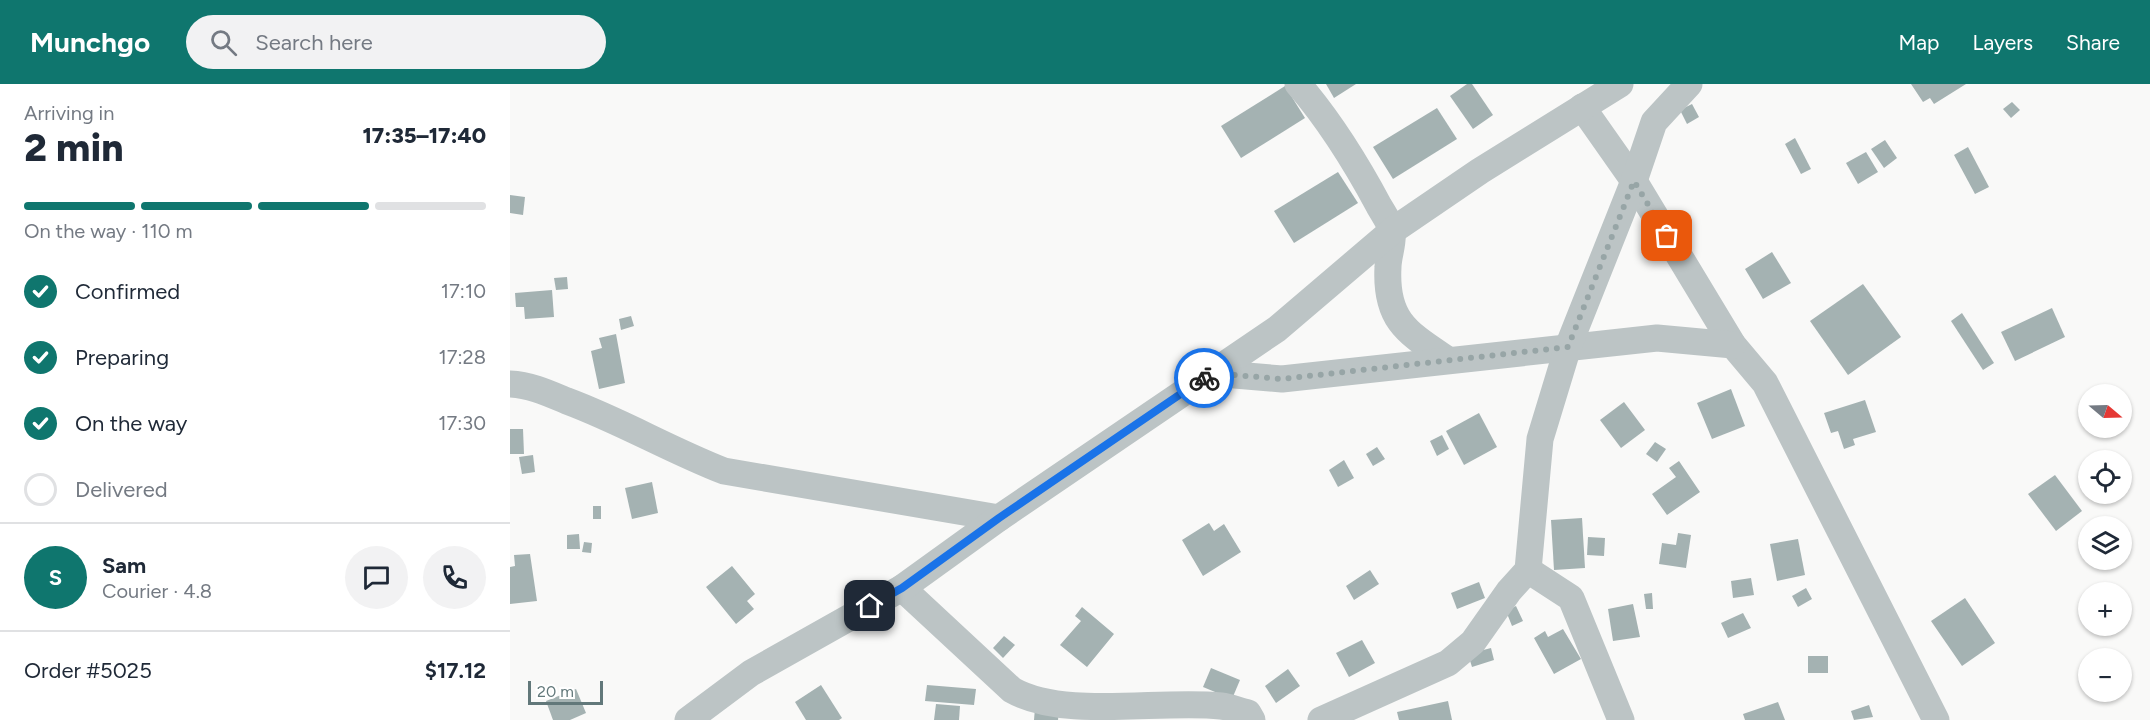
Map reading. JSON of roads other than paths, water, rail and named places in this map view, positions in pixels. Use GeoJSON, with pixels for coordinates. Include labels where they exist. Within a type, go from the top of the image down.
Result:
{"type":"FeatureCollection","features":[{"type":"Feature","properties":{"kind":"street"},"geometry":{"type":"LineString","coordinates":[[1298,84],[1315,104],[1360,170],[1392,231],[1388,269],[1389,299],[1397,320],[1409,334],[1448,360]]}},
{"type":"Feature","properties":{"kind":"street"},"geometry":{"type":"LineString","coordinates":[[688,720],[751,673],[902,588],[999,518],[1310,303],[1392,231],[1582,106],[1620,84]]}},
{"type":"Feature","properties":{"kind":"street"},"geometry":{"type":"LineString","coordinates":[[1321,720],[1448,663],[1473,642],[1509,591],[1528,570],[1540,439],[1568,347],[1634,181],[1654,122],[1689,84]]}},
{"type":"Feature","properties":{"kind":"street"},"geometry":{"type":"LineString","coordinates":[[1582,106],[1634,181],[1733,345],[1765,382],[1936,720]]}},
{"type":"Feature","properties":{"kind":"street"},"geometry":{"type":"LineString","coordinates":[[1211,373],[1282,379],[1657,338],[1733,345]]}},
{"type":"Feature","properties":{"kind":"street"},"geometry":{"type":"LineString","coordinates":[[510,384],[526,385],[604,415],[684,456],[724,471],[999,518]]}},
{"type":"Feature","properties":{"kind":"street"},"geometry":{"type":"LineString","coordinates":[[1528,570],[1571,598],[1621,720]]}},
{"type":"Feature","properties":{"kind":"street"},"geometry":{"type":"LineString","coordinates":[[902,588],[1012,690],[1023,697],[1053,704],[1102,707],[1221,706],[1248,713],[1252,720]]}}]}
